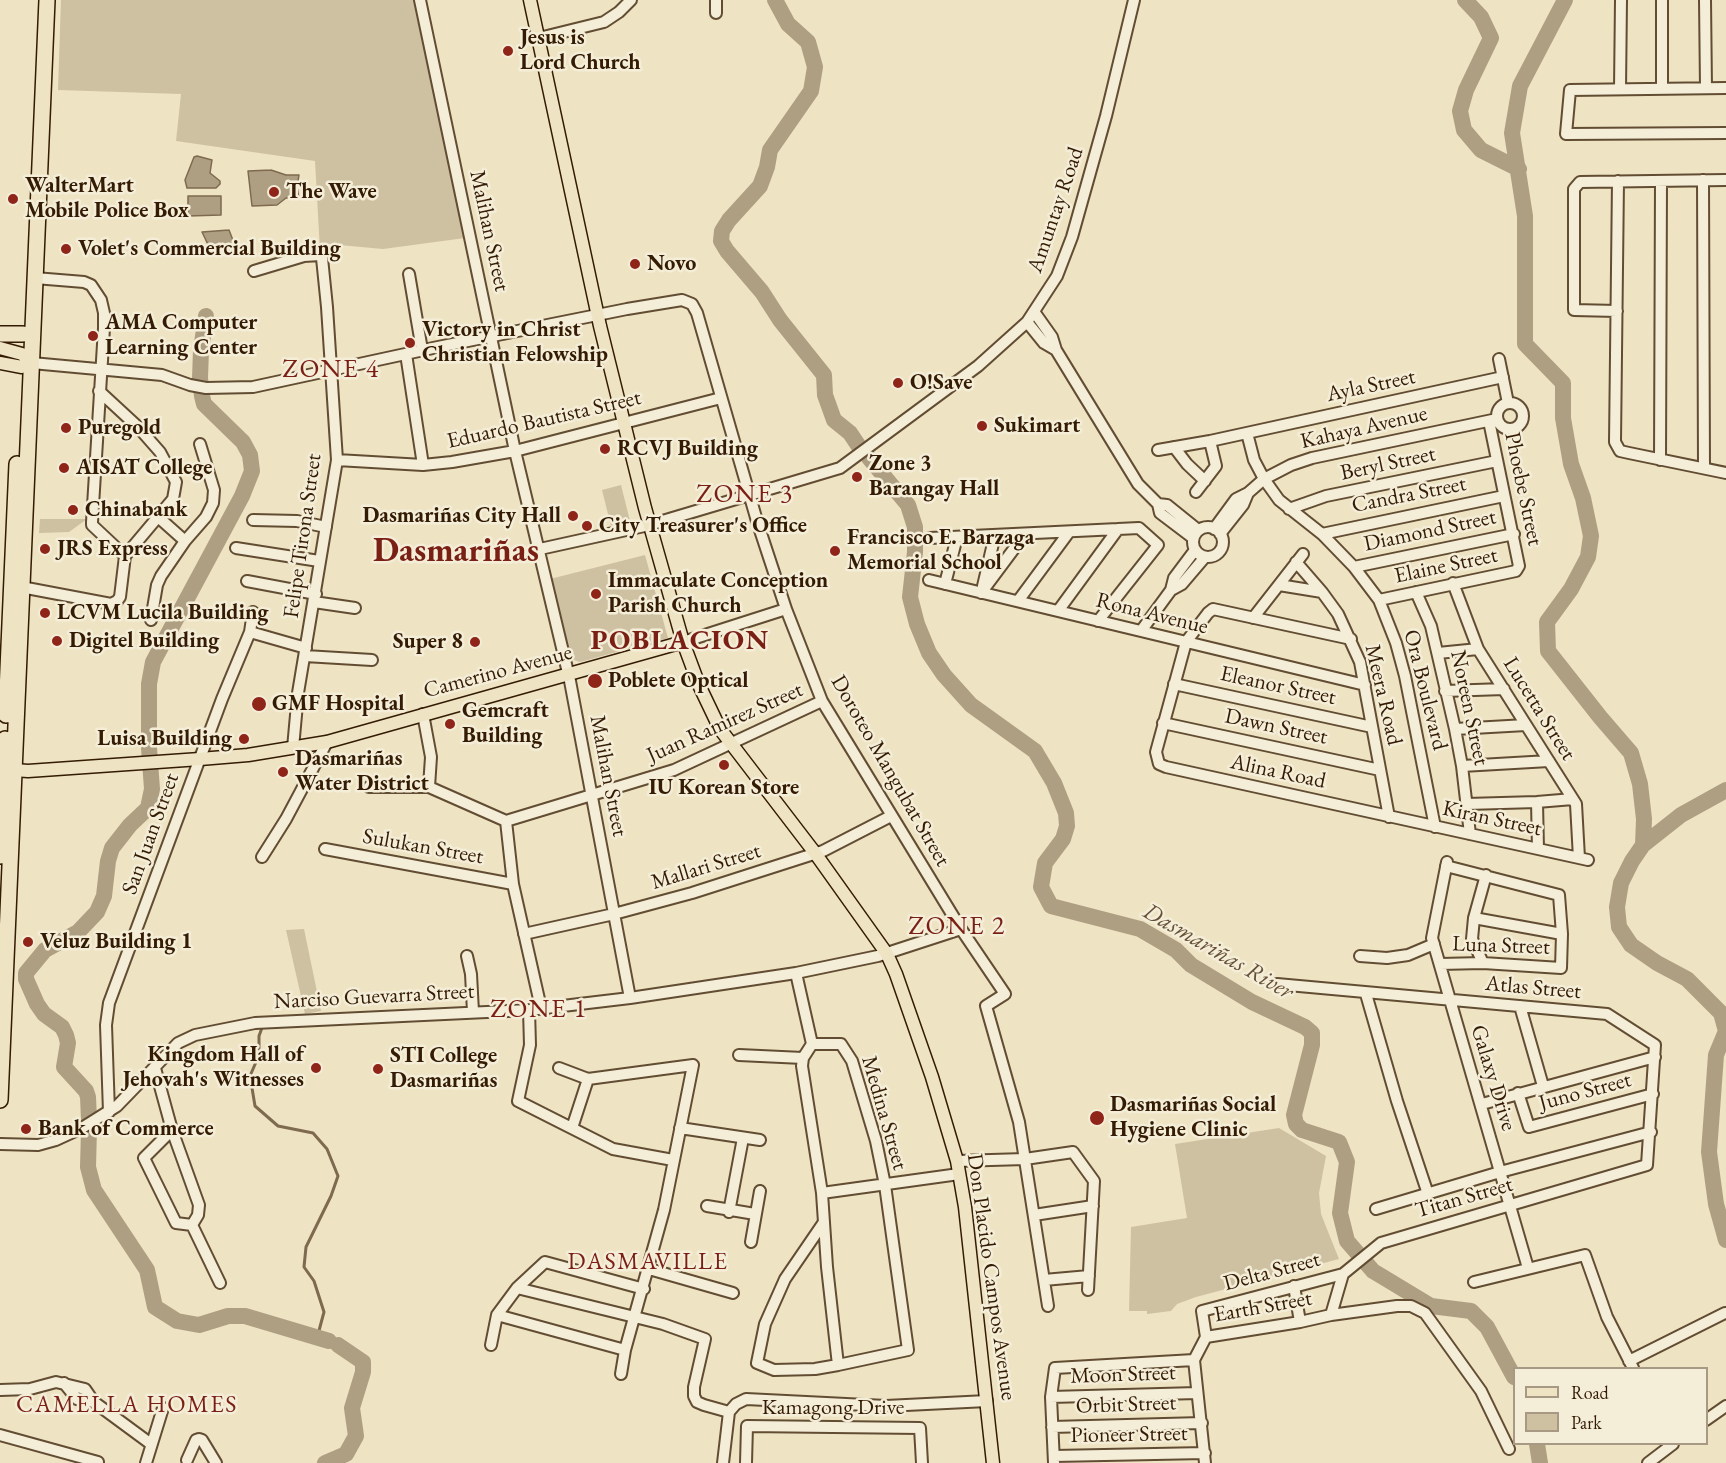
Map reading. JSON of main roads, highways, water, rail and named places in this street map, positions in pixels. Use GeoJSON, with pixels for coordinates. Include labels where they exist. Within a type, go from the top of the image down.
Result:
{"type":"FeatureCollection","features":[{"type":"Feature","properties":{"kind":"highway"},"geometry":{"type":"LineString","coordinates":[[25,361],[23,334],[37,0]]}},
{"type":"Feature","properties":{"kind":"highway"},"geometry":{"type":"LineString","coordinates":[[0,856],[17,586],[13,533],[25,361],[35,278],[47,0]]}},
{"type":"Feature","properties":{"kind":"highway"},"geometry":{"type":"LineString","coordinates":[[0,334],[23,334]]}},
{"type":"Feature","properties":{"kind":"highway"},"geometry":{"type":"LineString","coordinates":[[0,1100],[6,765]]}},
{"type":"Feature","properties":{"kind":"main road","name":"Don Placido Campos Avenue"},"geometry":{"type":"LineString","coordinates":[[530,0],[597,315],[623,422],[649,525],[683,642],[699,685],[730,745],[815,853],[887,954],[932,1077],[958,1168],[965,1207],[993,1463]]}},
{"type":"Feature","properties":{"kind":"main road"},"geometry":{"type":"LineString","coordinates":[[0,348],[25,361]]}},
{"type":"Feature","properties":{"kind":"main road"},"geometry":{"type":"LineString","coordinates":[[0,363],[25,361]]}},
{"type":"Feature","properties":{"kind":"main road","name":"Camerino Avenue"},"geometry":{"type":"LineString","coordinates":[[6,765],[123,765],[248,755],[327,742],[683,642]]}},
{"type":"Feature","properties":{"kind":"waterway","name":"Dasmariñas River"},"geometry":{"type":"LineString","coordinates":[[775,0],[788,24],[808,42],[815,67],[811,91],[770,150],[760,186],[729,220],[722,231],[721,241],[824,375],[825,395],[834,420],[850,433],[858,445]]}},
{"type":"Feature","properties":{"kind":"waterway"},"geometry":{"type":"LineString","coordinates":[[1465,0],[1481,17],[1491,38],[1466,90],[1460,111],[1464,130],[1481,150],[1519,169]]}},
{"type":"Feature","properties":{"kind":"waterway"},"geometry":{"type":"LineString","coordinates":[[1565,0],[1520,86],[1512,133],[1525,216],[1525,344],[1563,383],[1563,418],[1571,464],[1583,498],[1591,536],[1588,557],[1571,589],[1547,622],[1548,651],[1631,753],[1640,784],[1644,819],[1643,845]]}},
{"type":"Feature","properties":{"kind":"waterway"},"geometry":{"type":"LineString","coordinates":[[89,1120],[86,1091],[64,1067],[68,1043],[66,1035],[62,1027],[44,1014],[37,1004],[26,979],[26,973],[45,950],[78,932],[97,912],[104,896],[108,861],[112,848],[130,825],[148,808],[152,789],[149,748],[149,684],[153,662],[242,496],[252,471],[250,455],[243,442],[204,404],[200,378],[206,316]]}},
{"type":"Feature","properties":{"kind":"waterway","name":"Dasmariñas River"},"geometry":{"type":"LineString","coordinates":[[869,458],[908,505],[915,527],[910,597],[917,624],[929,653],[944,675],[971,705],[1035,751],[1054,783],[1066,813],[1067,826],[1063,839],[1045,863],[1041,887],[1051,906],[1140,929],[1176,950],[1191,965],[1252,1002],[1305,1027],[1312,1033],[1312,1045],[1294,1115],[1296,1124],[1302,1130],[1339,1142],[1347,1162],[1340,1213],[1347,1241],[1373,1271],[1431,1306],[1471,1311],[1487,1327],[1513,1375]]}},
{"type":"Feature","properties":{"kind":"waterway"},"geometry":{"type":"LineString","coordinates":[[1726,790],[1681,815],[1643,845],[1621,883],[1617,907],[1619,927],[1631,945],[1657,963],[1687,979],[1721,1013],[1726,1031],[1716,1055],[1709,1152],[1716,1204],[1726,1240]]}},
{"type":"Feature","properties":{"kind":"waterway"},"geometry":{"type":"LineString","coordinates":[[263,1025],[259,1036],[256,1062],[250,1076],[255,1106],[278,1126],[313,1133],[327,1149],[338,1176],[331,1196],[306,1247],[304,1267],[314,1281],[324,1312],[317,1338]]}},
{"type":"Feature","properties":{"kind":"waterway"},"geometry":{"type":"LineString","coordinates":[[89,1129],[88,1167],[94,1190],[147,1270],[155,1307],[177,1321],[199,1325],[228,1316],[245,1316],[329,1341]]}},
{"type":"Feature","properties":{"kind":"waterway"},"geometry":{"type":"LineString","coordinates":[[325,1463],[346,1454],[356,1436],[352,1408],[363,1372],[363,1362],[338,1345]]}},
{"type":"Feature","properties":{"kind":"waterway","name":"Dasmariñas River"},"geometry":{"type":"LineString","coordinates":[[1537,1445],[1540,1463]]}},
{"type":"Feature","properties":{"kind":"place","name":"Jesus is Lord Church"},"geometry":{"type":"Point","coordinates":[508,51]}},
{"type":"Feature","properties":{"kind":"place","name":"The Wave"},"geometry":{"type":"Point","coordinates":[274,192]}},
{"type":"Feature","properties":{"kind":"place","name":"WalterMart Mobile Police Box"},"geometry":{"type":"Point","coordinates":[13,199]}},
{"type":"Feature","properties":{"kind":"place","name":"Volet's Commercial Building"},"geometry":{"type":"Point","coordinates":[66,249]}},
{"type":"Feature","properties":{"kind":"place","name":"Novo"},"geometry":{"type":"Point","coordinates":[635,264]}},
{"type":"Feature","properties":{"kind":"place","name":"AMA Computer Learning Center"},"geometry":{"type":"Point","coordinates":[93,336]}},
{"type":"Feature","properties":{"kind":"place","name":"Victory in Christ Christian Felowship"},"geometry":{"type":"Point","coordinates":[410,343]}},
{"type":"Feature","properties":{"kind":"place","name":"O!Save"},"geometry":{"type":"Point","coordinates":[898,383]}},
{"type":"Feature","properties":{"kind":"place","name":"Sukimart"},"geometry":{"type":"Point","coordinates":[982,426]}},
{"type":"Feature","properties":{"kind":"place","name":"Puregold"},"geometry":{"type":"Point","coordinates":[66,428]}},
{"type":"Feature","properties":{"kind":"place","name":"RCVJ Building"},"geometry":{"type":"Point","coordinates":[605,449]}},
{"type":"Feature","properties":{"kind":"place","name":"AISAT College"},"geometry":{"type":"Point","coordinates":[64,468]}},
{"type":"Feature","properties":{"kind":"place","name":"Zone 3 Barangay Hall"},"geometry":{"type":"Point","coordinates":[857,477]}},
{"type":"Feature","properties":{"kind":"place","name":"Chinabank"},"geometry":{"type":"Point","coordinates":[73,510]}},
{"type":"Feature","properties":{"kind":"place","name":"Dasmariñas City Hall"},"geometry":{"type":"Point","coordinates":[573,516]}},
{"type":"Feature","properties":{"kind":"place","name":"City Treasurer's Office"},"geometry":{"type":"Point","coordinates":[587,526]}},
{"type":"Feature","properties":{"kind":"place","name":"JRS Express"},"geometry":{"type":"Point","coordinates":[45,549]}},
{"type":"Feature","properties":{"kind":"place","name":"Francisco E. Barzaga Memorial School"},"geometry":{"type":"Point","coordinates":[835,551]}},
{"type":"Feature","properties":{"kind":"place","name":"Immaculate Conception Parish Church"},"geometry":{"type":"Point","coordinates":[596,594]}},
{"type":"Feature","properties":{"kind":"place","name":"LCVM Lucila Building"},"geometry":{"type":"Point","coordinates":[45,613]}},
{"type":"Feature","properties":{"kind":"place","name":"Digitel Building"},"geometry":{"type":"Point","coordinates":[57,641]}},
{"type":"Feature","properties":{"kind":"place","name":"Super 8"},"geometry":{"type":"Point","coordinates":[475,642]}},
{"type":"Feature","properties":{"kind":"place","name":"Poblete Optical"},"geometry":{"type":"Point","coordinates":[595,681]}},
{"type":"Feature","properties":{"kind":"place","name":"GMF Hospital"},"geometry":{"type":"Point","coordinates":[259,704]}},
{"type":"Feature","properties":{"kind":"place","name":"Gemcraft Building"},"geometry":{"type":"Point","coordinates":[450,724]}},
{"type":"Feature","properties":{"kind":"place","name":"Luisa Building"},"geometry":{"type":"Point","coordinates":[244,739]}},
{"type":"Feature","properties":{"kind":"place","name":"IU Korean Store"},"geometry":{"type":"Point","coordinates":[724,765]}},
{"type":"Feature","properties":{"kind":"place","name":"Dasmariñas Water District"},"geometry":{"type":"Point","coordinates":[283,772]}},
{"type":"Feature","properties":{"kind":"place","name":"Veluz Building 1"},"geometry":{"type":"Point","coordinates":[28,942]}},
{"type":"Feature","properties":{"kind":"place","name":"Kingdom Hall of Jehovah's Witnesses"},"geometry":{"type":"Point","coordinates":[316,1068]}},
{"type":"Feature","properties":{"kind":"place","name":"STI College Dasmariñas"},"geometry":{"type":"Point","coordinates":[378,1069]}},
{"type":"Feature","properties":{"kind":"place","name":"Dasmariñas Social Hygiene Clinic"},"geometry":{"type":"Point","coordinates":[1097,1118]}},
{"type":"Feature","properties":{"kind":"place","name":"Bank of Commerce"},"geometry":{"type":"Point","coordinates":[26,1129]}},
{"type":"Feature","properties":{"kind":"district","name":"ZONE 4"},"geometry":{"type":"Point","coordinates":[331,370]}},
{"type":"Feature","properties":{"kind":"district","name":"ZONE 3"},"geometry":{"type":"Point","coordinates":[745,495]}},
{"type":"Feature","properties":{"kind":"district","name":"Dasmariñas"},"geometry":{"type":"Point","coordinates":[456,552]}},
{"type":"Feature","properties":{"kind":"district","name":"POBLACION"},"geometry":{"type":"Point","coordinates":[680,641]}},
{"type":"Feature","properties":{"kind":"district","name":"ZONE 2"},"geometry":{"type":"Point","coordinates":[957,927]}},
{"type":"Feature","properties":{"kind":"district","name":"ZONE 1"},"geometry":{"type":"Point","coordinates":[539,1010]}},
{"type":"Feature","properties":{"kind":"district","name":"DASMAVILLE"},"geometry":{"type":"Point","coordinates":[648,1262]}},
{"type":"Feature","properties":{"kind":"district","name":"CAMELLA HOMES"},"geometry":{"type":"Point","coordinates":[127,1405]}}]}
